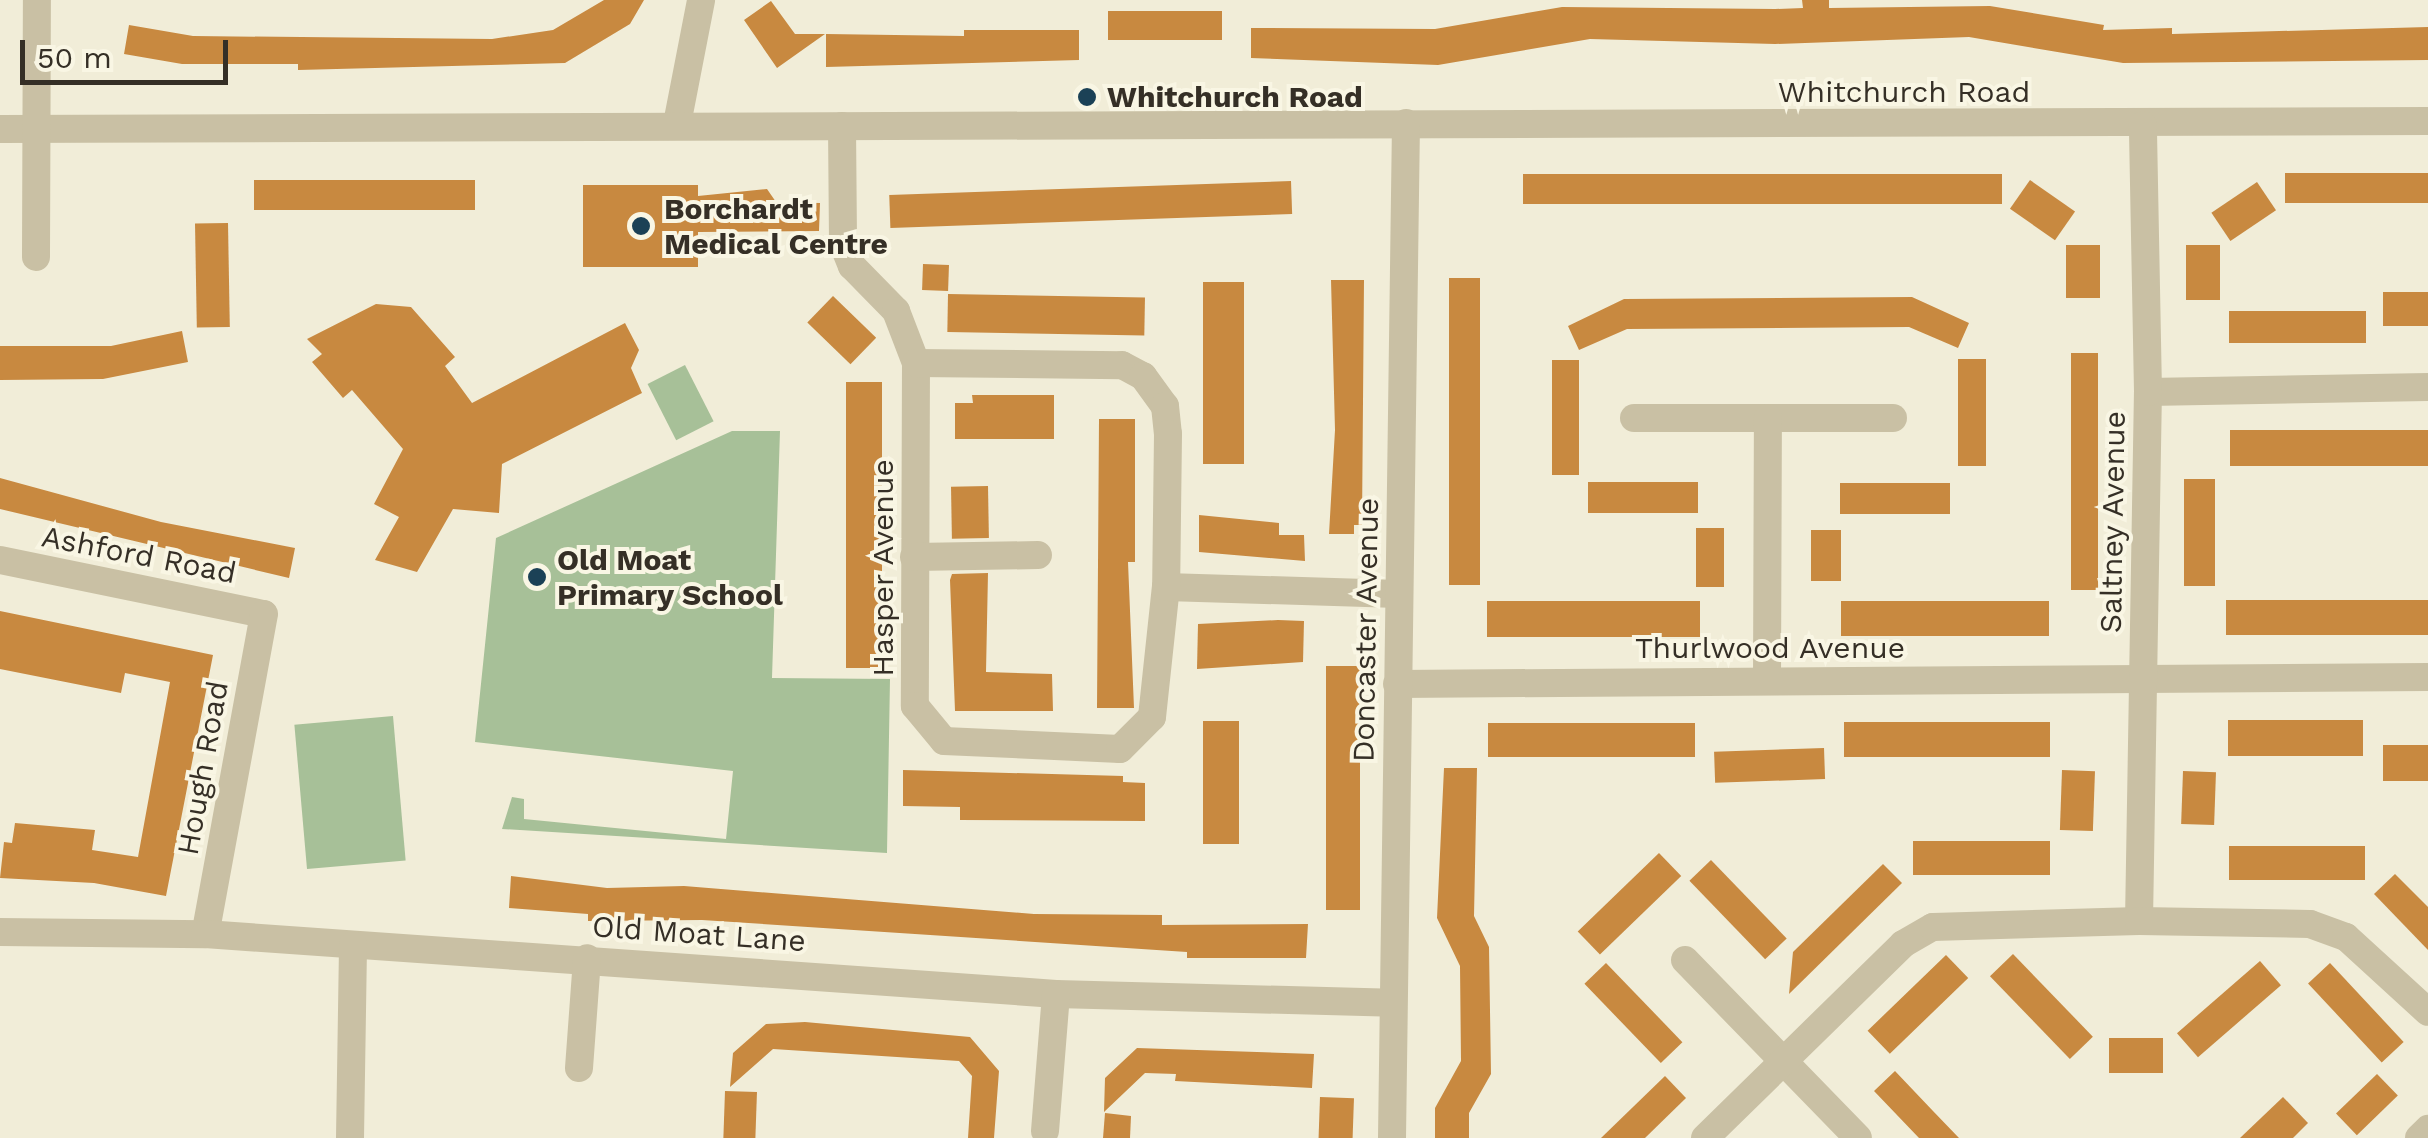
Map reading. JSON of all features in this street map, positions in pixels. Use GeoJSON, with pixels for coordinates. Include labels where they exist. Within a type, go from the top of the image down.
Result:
{"type":"FeatureCollection","features":[{"type":"Feature","properties":{"kind":"street"},"geometry":{"type":"LineString","coordinates":[[36,257],[33,127],[37,0]]}},
{"type":"Feature","properties":{"kind":"street"},"geometry":{"type":"LineString","coordinates":[[677,124],[702,0]]}},
{"type":"Feature","properties":{"kind":"street","name":"Whitchurch Road"},"geometry":{"type":"LineString","coordinates":[[0,128],[677,124],[2143,125],[2428,121]]}},
{"type":"Feature","properties":{"kind":"street","name":"Doncaster Avenue"},"geometry":{"type":"LineString","coordinates":[[1392,1138],[1406,123]]}},
{"type":"Feature","properties":{"kind":"street","name":"Saltney Avenue"},"geometry":{"type":"LineString","coordinates":[[2139,920],[2148,392],[2143,125]]}},
{"type":"Feature","properties":{"kind":"street","name":"Hasper Avenue"},"geometry":{"type":"LineString","coordinates":[[842,126],[843,244],[852,266],[896,311],[916,363],[915,706],[944,741],[1120,749],[1152,716],[1166,588],[1165,406],[1143,376],[1122,366],[916,363]]}},
{"type":"Feature","properties":{"kind":"street"},"geometry":{"type":"LineString","coordinates":[[2148,392],[2428,387]]}},
{"type":"Feature","properties":{"kind":"street"},"geometry":{"type":"LineString","coordinates":[[1634,418],[1894,418]]}},
{"type":"Feature","properties":{"kind":"street"},"geometry":{"type":"LineString","coordinates":[[1767,681],[1768,418]]}},
{"type":"Feature","properties":{"kind":"street"},"geometry":{"type":"LineString","coordinates":[[914,557],[1038,555]]}},
{"type":"Feature","properties":{"kind":"street","name":"Ashford Road"},"geometry":{"type":"LineString","coordinates":[[0,560],[264,614]]}},
{"type":"Feature","properties":{"kind":"street"},"geometry":{"type":"LineString","coordinates":[[1166,588],[1398,594]]}},
{"type":"Feature","properties":{"kind":"street","name":"Hough Road"},"geometry":{"type":"LineString","coordinates":[[206,934],[264,614]]}},
{"type":"Feature","properties":{"kind":"street","name":"Thurlwood Avenue"},"geometry":{"type":"LineString","coordinates":[[1397,684],[2428,677]]}},
{"type":"Feature","properties":{"kind":"street"},"geometry":{"type":"LineString","coordinates":[[1704,1138],[1903,944],[1932,927],[2139,920],[2310,924],[2346,937],[2428,1012]]}},
{"type":"Feature","properties":{"kind":"street","name":"Old Moat Lane"},"geometry":{"type":"LineString","coordinates":[[0,932],[206,934],[1056,994],[1392,1003]]}},
{"type":"Feature","properties":{"kind":"street"},"geometry":{"type":"LineString","coordinates":[[350,1138],[353,945]]}},
{"type":"Feature","properties":{"kind":"street","name":"Old Moat Lane"},"geometry":{"type":"LineString","coordinates":[[579,1068],[588,958]]}},
{"type":"Feature","properties":{"kind":"street"},"geometry":{"type":"LineString","coordinates":[[1685,960],[1858,1138]]}},
{"type":"Feature","properties":{"kind":"street"},"geometry":{"type":"LineString","coordinates":[[1044,1131],[1056,994]]}},
{"type":"Feature","properties":{"kind":"street"},"geometry":{"type":"LineString","coordinates":[[2419,1138],[2428,1130]]}},
{"type":"Feature","properties":{"kind":"green space"},"geometry":{"type":"Polygon","coordinates":[[[685,365],[714,421],[676,440],[648,384],[685,365]]]}},
{"type":"Feature","properties":{"kind":"green space"},"geometry":{"type":"Polygon","coordinates":[[[732,431],[780,431],[772,678],[890,679],[887,853],[502,829],[512,797],[524,799],[524,819],[726,839],[733,771],[475,742],[496,538],[732,431]]]}},
{"type":"Feature","properties":{"kind":"green space"},"geometry":{"type":"Polygon","coordinates":[[[393,716],[406,860],[307,869],[294,725],[393,716]]]}},
{"type":"Feature","properties":{"kind":"building"},"geometry":{"type":"Polygon","coordinates":[[[604,0],[644,0],[630,24],[565,63],[298,70],[298,64],[182,64],[124,54],[129,25],[193,36],[492,39],[553,30],[604,0]]]}},
{"type":"Feature","properties":{"kind":"building"},"geometry":{"type":"Polygon","coordinates":[[[1802,0],[1829,0],[1829,8],[1990,6],[2104,25],[2103,30],[2172,28],[2172,34],[2428,27],[2428,60],[2123,63],[1969,37],[1775,44],[1590,39],[1438,65],[1251,58],[1251,28],[1435,29],[1562,7],[1775,9],[1803,8],[1802,0]]]}},
{"type":"Feature","properties":{"kind":"building"},"geometry":{"type":"Polygon","coordinates":[[[771,1],[795,34],[825,34],[777,68],[744,20],[771,1]]]}},
{"type":"Feature","properties":{"kind":"building"},"geometry":{"type":"Polygon","coordinates":[[[1108,11],[1222,11],[1222,40],[1108,40],[1108,11]]]}},
{"type":"Feature","properties":{"kind":"building"},"geometry":{"type":"Polygon","coordinates":[[[964,30],[1079,30],[1079,60],[826,67],[826,34],[964,36],[964,30]]]}},
{"type":"Feature","properties":{"kind":"building"},"geometry":{"type":"Polygon","coordinates":[[[2285,173],[2428,173],[2428,203],[2285,203],[2285,173]]]}},
{"type":"Feature","properties":{"kind":"building"},"geometry":{"type":"Polygon","coordinates":[[[1523,174],[2002,174],[2002,204],[1523,204],[1523,174]]]}},
{"type":"Feature","properties":{"kind":"building"},"geometry":{"type":"Polygon","coordinates":[[[254,180],[475,180],[475,210],[254,210],[254,180]]]}},
{"type":"Feature","properties":{"kind":"building"},"geometry":{"type":"Polygon","coordinates":[[[2030,180],[2075,212],[2055,240],[2010,209],[2030,180]]]}},
{"type":"Feature","properties":{"kind":"building"},"geometry":{"type":"Polygon","coordinates":[[[1291,181],[1292,214],[890,228],[889,195],[1291,181]]]}},
{"type":"Feature","properties":{"kind":"building"},"geometry":{"type":"Polygon","coordinates":[[[2257,182],[2276,210],[2230,241],[2211,213],[2257,182]]]}},
{"type":"Feature","properties":{"kind":"building","name":"Borchardt Medical Centre"},"geometry":{"type":"Polygon","coordinates":[[[583,185],[698,185],[698,196],[767,189],[776,202],[820,203],[819,231],[698,232],[698,267],[583,267],[583,185]]]}},
{"type":"Feature","properties":{"kind":"building"},"geometry":{"type":"Polygon","coordinates":[[[228,223],[230,327],[197,328],[195,224],[228,223]]]}},
{"type":"Feature","properties":{"kind":"building"},"geometry":{"type":"Polygon","coordinates":[[[2066,245],[2100,245],[2100,298],[2066,298],[2066,245]]]}},
{"type":"Feature","properties":{"kind":"building"},"geometry":{"type":"Polygon","coordinates":[[[2186,245],[2220,245],[2220,300],[2186,300],[2186,245]]]}},
{"type":"Feature","properties":{"kind":"building"},"geometry":{"type":"Polygon","coordinates":[[[923,264],[949,265],[948,291],[922,290],[923,264]]]}},
{"type":"Feature","properties":{"kind":"building"},"geometry":{"type":"Polygon","coordinates":[[[1449,278],[1480,278],[1480,585],[1449,585],[1449,278]]]}},
{"type":"Feature","properties":{"kind":"building"},"geometry":{"type":"Polygon","coordinates":[[[1331,280],[1364,280],[1362,525],[1354,525],[1354,534],[1329,534],[1335,430],[1331,280]]]}},
{"type":"Feature","properties":{"kind":"building"},"geometry":{"type":"Polygon","coordinates":[[[1203,282],[1244,282],[1244,464],[1203,464],[1203,282]]]}},
{"type":"Feature","properties":{"kind":"building"},"geometry":{"type":"Polygon","coordinates":[[[2383,292],[2428,292],[2428,326],[2383,326],[2383,292]]]}},
{"type":"Feature","properties":{"kind":"building"},"geometry":{"type":"Polygon","coordinates":[[[948,294],[1145,297],[1144,335],[947,332],[948,294]]]}},
{"type":"Feature","properties":{"kind":"building"},"geometry":{"type":"Polygon","coordinates":[[[833,296],[876,338],[850,364],[807,323],[833,296]]]}},
{"type":"Feature","properties":{"kind":"building"},"geometry":{"type":"Polygon","coordinates":[[[1912,297],[1969,323],[1958,348],[1909,327],[1627,329],[1579,350],[1568,326],[1624,299],[1912,297]]]}},
{"type":"Feature","properties":{"kind":"building"},"geometry":{"type":"Polygon","coordinates":[[[376,304],[411,307],[455,357],[445,366],[472,403],[625,323],[639,350],[631,368],[642,393],[502,464],[499,513],[453,509],[417,572],[375,560],[399,517],[374,504],[403,449],[352,390],[343,398],[312,362],[322,354],[307,339],[376,304]]]}},
{"type":"Feature","properties":{"kind":"building"},"geometry":{"type":"Polygon","coordinates":[[[2229,311],[2366,311],[2366,343],[2229,343],[2229,311]]]}},
{"type":"Feature","properties":{"kind":"building"},"geometry":{"type":"Polygon","coordinates":[[[182,331],[188,362],[103,379],[0,380],[0,346],[111,346],[182,331]]]}},
{"type":"Feature","properties":{"kind":"building"},"geometry":{"type":"Polygon","coordinates":[[[2071,353],[2098,353],[2098,590],[2071,590],[2071,353]]]}},
{"type":"Feature","properties":{"kind":"building"},"geometry":{"type":"Polygon","coordinates":[[[1958,359],[1986,359],[1986,466],[1958,466],[1958,359]]]}},
{"type":"Feature","properties":{"kind":"building"},"geometry":{"type":"Polygon","coordinates":[[[1552,360],[1579,360],[1579,475],[1552,475],[1552,360]]]}},
{"type":"Feature","properties":{"kind":"building"},"geometry":{"type":"Polygon","coordinates":[[[846,382],[882,382],[882,668],[846,668],[846,382]]]}},
{"type":"Feature","properties":{"kind":"building"},"geometry":{"type":"Polygon","coordinates":[[[972,395],[1054,395],[1054,439],[955,439],[955,403],[973,403],[972,395]]]}},
{"type":"Feature","properties":{"kind":"building"},"geometry":{"type":"Polygon","coordinates":[[[1099,419],[1135,419],[1135,562],[1128,562],[1134,708],[1097,708],[1099,419]]]}},
{"type":"Feature","properties":{"kind":"building"},"geometry":{"type":"Polygon","coordinates":[[[2230,430],[2428,430],[2428,466],[2230,466],[2230,430]]]}},
{"type":"Feature","properties":{"kind":"building"},"geometry":{"type":"Polygon","coordinates":[[[0,478],[161,522],[295,548],[289,578],[0,509],[0,478]]]}},
{"type":"Feature","properties":{"kind":"building"},"geometry":{"type":"Polygon","coordinates":[[[2184,479],[2215,479],[2215,586],[2184,586],[2184,479]]]}},
{"type":"Feature","properties":{"kind":"building"},"geometry":{"type":"Polygon","coordinates":[[[1588,482],[1698,482],[1698,513],[1588,513],[1588,482]]]}},
{"type":"Feature","properties":{"kind":"building"},"geometry":{"type":"Polygon","coordinates":[[[1840,483],[1950,483],[1950,514],[1840,514],[1840,483]]]}},
{"type":"Feature","properties":{"kind":"building"},"geometry":{"type":"Polygon","coordinates":[[[988,486],[989,538],[952,539],[951,487],[988,486]]]}},
{"type":"Feature","properties":{"kind":"building"},"geometry":{"type":"Polygon","coordinates":[[[1199,515],[1279,523],[1279,535],[1304,535],[1305,561],[1199,552],[1199,515]]]}},
{"type":"Feature","properties":{"kind":"building"},"geometry":{"type":"Polygon","coordinates":[[[1696,528],[1724,528],[1724,587],[1696,587],[1696,528]]]}},
{"type":"Feature","properties":{"kind":"building"},"geometry":{"type":"Polygon","coordinates":[[[1811,530],[1841,530],[1841,581],[1811,581],[1811,530]]]}},
{"type":"Feature","properties":{"kind":"building"},"geometry":{"type":"Polygon","coordinates":[[[988,573],[986,672],[1052,674],[1053,711],[955,711],[950,580],[952,574],[988,573]]]}},
{"type":"Feature","properties":{"kind":"building"},"geometry":{"type":"Polygon","coordinates":[[[2226,600],[2428,600],[2428,635],[2226,635],[2226,600]]]}},
{"type":"Feature","properties":{"kind":"building"},"geometry":{"type":"Polygon","coordinates":[[[1487,601],[1700,601],[1700,637],[1487,637],[1487,601]]]}},
{"type":"Feature","properties":{"kind":"building"},"geometry":{"type":"Polygon","coordinates":[[[1841,601],[2049,601],[2049,636],[1841,636],[1841,601]]]}},
{"type":"Feature","properties":{"kind":"building"},"geometry":{"type":"Polygon","coordinates":[[[0,611],[213,655],[166,896],[94,883],[0,878],[4,842],[12,843],[15,823],[95,830],[92,850],[138,857],[170,682],[125,673],[121,693],[0,669],[0,611]]]}},
{"type":"Feature","properties":{"kind":"building"},"geometry":{"type":"Polygon","coordinates":[[[1304,621],[1303,662],[1197,669],[1198,624],[1304,621]]]}},
{"type":"Feature","properties":{"kind":"building"},"geometry":{"type":"Polygon","coordinates":[[[1326,666],[1360,666],[1360,910],[1326,910],[1326,666]]]}},
{"type":"Feature","properties":{"kind":"building"},"geometry":{"type":"Polygon","coordinates":[[[2228,720],[2363,720],[2363,756],[2228,756],[2228,720]]]}},
{"type":"Feature","properties":{"kind":"building"},"geometry":{"type":"Polygon","coordinates":[[[1203,721],[1239,721],[1239,844],[1203,844],[1203,721]]]}},
{"type":"Feature","properties":{"kind":"building"},"geometry":{"type":"Polygon","coordinates":[[[1844,722],[2050,722],[2050,757],[1844,757],[1844,722]]]}},
{"type":"Feature","properties":{"kind":"building"},"geometry":{"type":"Polygon","coordinates":[[[1488,723],[1695,723],[1695,757],[1488,757],[1488,723]]]}},
{"type":"Feature","properties":{"kind":"building"},"geometry":{"type":"Polygon","coordinates":[[[2383,745],[2428,745],[2428,781],[2383,781],[2383,745]]]}},
{"type":"Feature","properties":{"kind":"building"},"geometry":{"type":"Polygon","coordinates":[[[1824,748],[1825,779],[1715,783],[1714,752],[1824,748]]]}},
{"type":"Feature","properties":{"kind":"building"},"geometry":{"type":"Polygon","coordinates":[[[1444,768],[1477,768],[1474,916],[1489,947],[1491,1074],[1469,1113],[1469,1138],[1435,1138],[1435,1108],[1461,1061],[1460,966],[1437,918],[1444,768]]]}},
{"type":"Feature","properties":{"kind":"building"},"geometry":{"type":"Polygon","coordinates":[[[903,770],[1123,776],[1123,782],[1145,783],[1145,821],[960,820],[960,807],[903,806],[903,770]]]}},
{"type":"Feature","properties":{"kind":"building"},"geometry":{"type":"Polygon","coordinates":[[[2062,770],[2095,771],[2093,831],[2060,830],[2062,770]]]}},
{"type":"Feature","properties":{"kind":"building"},"geometry":{"type":"Polygon","coordinates":[[[2183,771],[2216,772],[2214,825],[2181,824],[2183,771]]]}},
{"type":"Feature","properties":{"kind":"building"},"geometry":{"type":"Polygon","coordinates":[[[1913,841],[2050,841],[2050,875],[1913,875],[1913,841]]]}},
{"type":"Feature","properties":{"kind":"building"},"geometry":{"type":"Polygon","coordinates":[[[2229,846],[2365,846],[2365,880],[2229,880],[2229,846]]]}},
{"type":"Feature","properties":{"kind":"building"},"geometry":{"type":"Polygon","coordinates":[[[1659,853],[1681,876],[1600,955],[1578,931],[1659,853]]]}},
{"type":"Feature","properties":{"kind":"building"},"geometry":{"type":"Polygon","coordinates":[[[1711,860],[1787,938],[1765,959],[1689,881],[1711,860]]]}},
{"type":"Feature","properties":{"kind":"building"},"geometry":{"type":"Polygon","coordinates":[[[1883,864],[1902,883],[1789,994],[1793,952],[1883,864]]]}},
{"type":"Feature","properties":{"kind":"building"},"geometry":{"type":"Polygon","coordinates":[[[2395,874],[2428,907],[2428,950],[2374,894],[2395,874]]]}},
{"type":"Feature","properties":{"kind":"building"},"geometry":{"type":"Polygon","coordinates":[[[511,876],[607,888],[684,886],[1034,914],[1162,915],[1162,925],[1308,924],[1306,958],[1187,958],[1187,952],[702,920],[588,921],[588,914],[509,908],[511,876]]]}},
{"type":"Feature","properties":{"kind":"building"},"geometry":{"type":"Polygon","coordinates":[[[2013,954],[2093,1037],[2070,1059],[1990,976],[2013,954]]]}},
{"type":"Feature","properties":{"kind":"building"},"geometry":{"type":"Polygon","coordinates":[[[1946,955],[1968,978],[1890,1054],[1868,1031],[1946,955]]]}},
{"type":"Feature","properties":{"kind":"building"},"geometry":{"type":"Polygon","coordinates":[[[2260,961],[2281,985],[2198,1057],[2177,1033],[2260,961]]]}},
{"type":"Feature","properties":{"kind":"building"},"geometry":{"type":"Polygon","coordinates":[[[1606,963],[1682,1042],[1661,1063],[1584,984],[1606,963]]]}},
{"type":"Feature","properties":{"kind":"building"},"geometry":{"type":"Polygon","coordinates":[[[2330,963],[2404,1042],[2382,1062],[2308,983],[2330,963]]]}},
{"type":"Feature","properties":{"kind":"building"},"geometry":{"type":"Polygon","coordinates":[[[805,1022],[970,1037],[999,1071],[994,1138],[968,1138],[972,1076],[959,1061],[773,1049],[730,1087],[733,1053],[766,1024],[805,1022]]]}},
{"type":"Feature","properties":{"kind":"building"},"geometry":{"type":"Polygon","coordinates":[[[2109,1038],[2163,1038],[2163,1073],[2109,1073],[2109,1038]]]}},
{"type":"Feature","properties":{"kind":"building"},"geometry":{"type":"Polygon","coordinates":[[[1137,1048],[1314,1054],[1312,1088],[1175,1081],[1176,1074],[1145,1073],[1104,1112],[1105,1078],[1137,1048]]]}},
{"type":"Feature","properties":{"kind":"building"},"geometry":{"type":"Polygon","coordinates":[[[1895,1071],[1959,1138],[1919,1138],[1874,1091],[1895,1071]]]}},
{"type":"Feature","properties":{"kind":"building"},"geometry":{"type":"Polygon","coordinates":[[[2377,1074],[2398,1096],[2357,1135],[2336,1114],[2377,1074]]]}},
{"type":"Feature","properties":{"kind":"building"},"geometry":{"type":"Polygon","coordinates":[[[1665,1076],[1686,1098],[1645,1138],[1601,1138],[1665,1076]]]}},
{"type":"Feature","properties":{"kind":"building"},"geometry":{"type":"Polygon","coordinates":[[[725,1091],[757,1092],[755,1138],[723,1138],[725,1091]]]}},
{"type":"Feature","properties":{"kind":"building"},"geometry":{"type":"Polygon","coordinates":[[[1320,1097],[1354,1098],[1353,1138],[1319,1138],[1320,1097]]]}},
{"type":"Feature","properties":{"kind":"building"},"geometry":{"type":"Polygon","coordinates":[[[2283,1097],[2308,1123],[2293,1138],[2240,1138],[2283,1097]]]}},
{"type":"Feature","properties":{"kind":"building"},"geometry":{"type":"Polygon","coordinates":[[[1105,1113],[1131,1116],[1130,1138],[1103,1138],[1105,1113]]]}},
{"type":"Feature","properties":{"kind":"place","name":"Whitchurch Road"},"geometry":{"type":"Point","coordinates":[1087,97]}},
{"type":"Feature","properties":{"kind":"place","name":"Borchardt Medical Centre"},"geometry":{"type":"Point","coordinates":[641,226]}},
{"type":"Feature","properties":{"kind":"place","name":"Old Moat Primary School"},"geometry":{"type":"Point","coordinates":[537,577]}}]}
